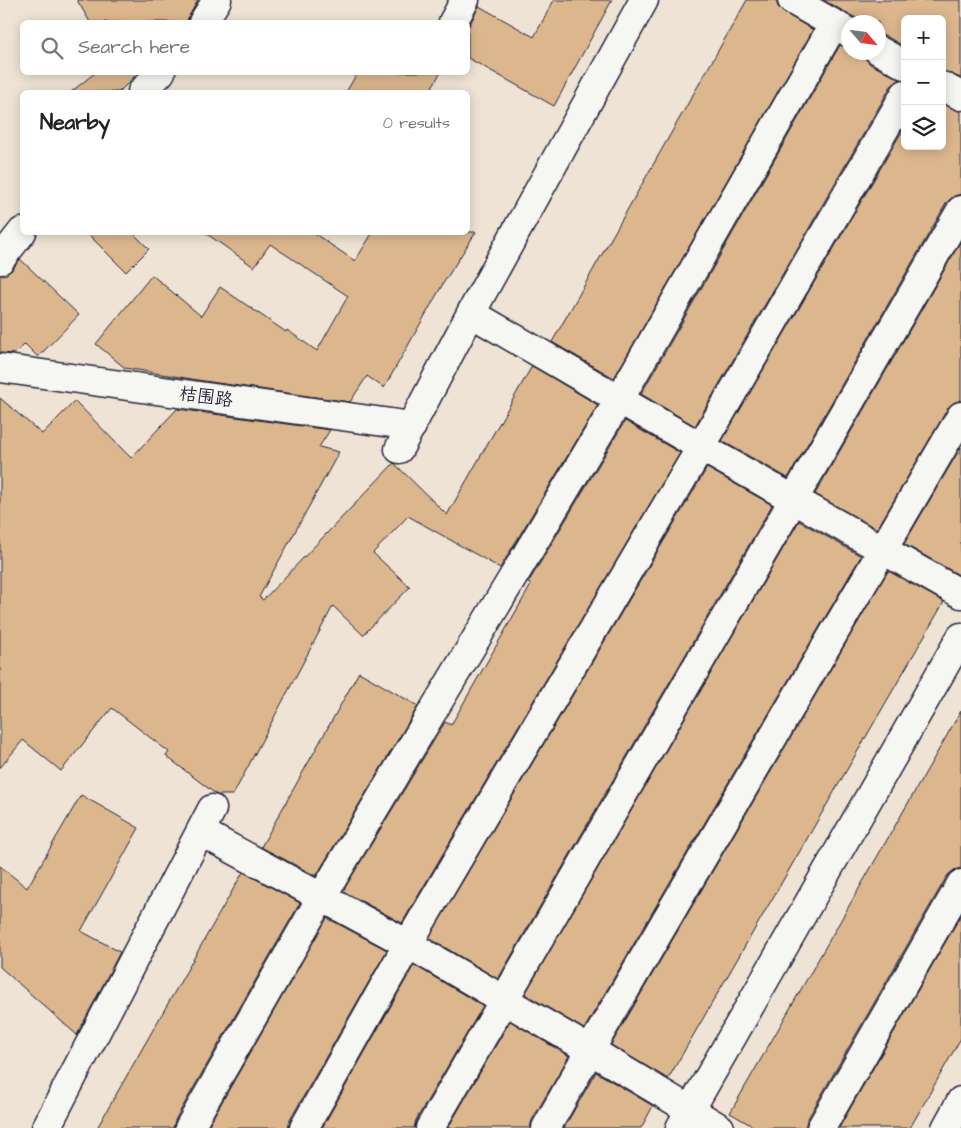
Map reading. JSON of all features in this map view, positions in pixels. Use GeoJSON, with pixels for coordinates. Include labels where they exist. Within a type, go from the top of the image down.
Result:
{"type":"FeatureCollection","features":[{"type":"Feature","properties":{"kind":"street"},"geometry":{"type":"LineString","coordinates":[[204,20],[217,0]]}},
{"type":"Feature","properties":{"kind":"street"},"geometry":{"type":"LineString","coordinates":[[454,20],[465,0]]}},
{"type":"Feature","properties":{"kind":"street"},"geometry":{"type":"LineString","coordinates":[[644,0],[471,313],[619,400],[961,594]]}},
{"type":"Feature","properties":{"kind":"street"},"geometry":{"type":"LineString","coordinates":[[189,1128],[321,898],[841,28],[792,0]]}},
{"type":"Feature","properties":{"kind":"street"},"geometry":{"type":"LineString","coordinates":[[886,54],[901,63]]}},
{"type":"Feature","properties":{"kind":"street"},"geometry":{"type":"LineString","coordinates":[[144,90],[158,75]]}},
{"type":"Feature","properties":{"kind":"street"},"geometry":{"type":"LineString","coordinates":[[946,88],[961,96]]}},
{"type":"Feature","properties":{"kind":"street"},"geometry":{"type":"LineString","coordinates":[[304,1128],[408,944],[701,447],[901,101]]}},
{"type":"Feature","properties":{"kind":"street"},"geometry":{"type":"LineString","coordinates":[[430,1128],[961,210]]}},
{"type":"Feature","properties":{"kind":"street"},"geometry":{"type":"LineString","coordinates":[[0,260],[20,235]]}},
{"type":"Feature","properties":{"kind":"street","name":"桔围路"},"geometry":{"type":"LineString","coordinates":[[0,368],[405,438],[471,313]]}},
{"type":"Feature","properties":{"kind":"street"},"geometry":{"type":"LineString","coordinates":[[546,1128],[961,416]]}},
{"type":"Feature","properties":{"kind":"street"},"geometry":{"type":"LineString","coordinates":[[685,1119],[961,636]]}},
{"type":"Feature","properties":{"kind":"street"},"geometry":{"type":"LineString","coordinates":[[46,1128],[207,821],[321,898],[408,944],[590,1050],[685,1119],[720,1128]]}},
{"type":"Feature","properties":{"kind":"street"},"geometry":{"type":"LineString","coordinates":[[821,1128],[961,884]]}},
{"type":"Feature","properties":{"kind":"street"},"geometry":{"type":"LineString","coordinates":[[946,1128],[961,1101]]}},
{"type":"Feature","properties":{"kind":"building"},"geometry":{"type":"Polygon","coordinates":[[[77,0],[198,0],[187,20],[89,20],[77,0]]]}},
{"type":"Feature","properties":{"kind":"building"},"geometry":{"type":"Polygon","coordinates":[[[554,0],[612,0],[554,106],[470,59],[470,24],[479,6],[534,37],[554,0]]]}},
{"type":"Feature","properties":{"kind":"building"},"geometry":{"type":"Polygon","coordinates":[[[747,0],[776,0],[778,7],[784,13],[813,30],[614,378],[552,342],[747,0]]]}},
{"type":"Feature","properties":{"kind":"building"},"geometry":{"type":"Polygon","coordinates":[[[823,0],[961,0],[961,78],[946,72],[946,15],[901,15],[901,45],[886,36],[886,15],[850,15],[823,0]]]}},
{"type":"Feature","properties":{"kind":"building"},"geometry":{"type":"Polygon","coordinates":[[[840,45],[841,60],[867,60],[870,64],[901,80],[891,86],[695,426],[641,394],[840,45]]]}},
{"type":"Feature","properties":{"kind":"building"},"geometry":{"type":"Polygon","coordinates":[[[92,75],[136,75],[121,90],[74,90],[92,75]]]}},
{"type":"Feature","properties":{"kind":"building"},"geometry":{"type":"Polygon","coordinates":[[[356,75],[439,75],[430,90],[347,90],[356,75]]]}},
{"type":"Feature","properties":{"kind":"building"},"geometry":{"type":"Polygon","coordinates":[[[946,106],[961,112],[961,194],[954,196],[947,202],[788,478],[722,441],[901,133],[901,150],[946,150],[946,106]]]}},
{"type":"Feature","properties":{"kind":"building"},"geometry":{"type":"Polygon","coordinates":[[[470,232],[476,232],[444,282],[384,388],[367,376],[350,402],[125,368],[96,344],[152,275],[201,316],[220,287],[317,351],[348,296],[270,244],[254,267],[208,235],[316,235],[355,261],[371,235],[470,235],[470,232]]]}},
{"type":"Feature","properties":{"kind":"building"},"geometry":{"type":"Polygon","coordinates":[[[89,235],[135,235],[149,249],[126,272],[89,235]]]}},
{"type":"Feature","properties":{"kind":"building"},"geometry":{"type":"Polygon","coordinates":[[[961,241],[961,400],[953,403],[948,408],[877,529],[815,494],[961,241]]]}},
{"type":"Feature","properties":{"kind":"building"},"geometry":{"type":"Polygon","coordinates":[[[20,259],[79,315],[38,357],[25,344],[15,354],[0,353],[0,275],[12,270],[20,259]]]}},
{"type":"Feature","properties":{"kind":"building"},"geometry":{"type":"Polygon","coordinates":[[[532,366],[598,405],[500,568],[408,516],[373,553],[410,587],[363,635],[333,606],[233,795],[217,795],[166,756],[169,752],[112,708],[61,771],[23,740],[0,768],[0,398],[42,434],[75,401],[131,458],[177,409],[330,430],[319,447],[339,452],[259,597],[263,600],[394,463],[447,515],[532,366]]]}},
{"type":"Feature","properties":{"kind":"building"},"geometry":{"type":"Polygon","coordinates":[[[625,421],[680,453],[402,923],[343,891],[445,722],[451,725],[531,585],[528,583],[625,421]]]}},
{"type":"Feature","properties":{"kind":"building"},"geometry":{"type":"Polygon","coordinates":[[[961,447],[961,572],[959,575],[904,544],[961,447]]]}},
{"type":"Feature","properties":{"kind":"building"},"geometry":{"type":"Polygon","coordinates":[[[707,468],[772,505],[498,979],[429,938],[707,468]]]}},
{"type":"Feature","properties":{"kind":"building"},"geometry":{"type":"Polygon","coordinates":[[[799,521],[861,556],[584,1029],[525,994],[799,521]]]}},
{"type":"Feature","properties":{"kind":"building"},"geometry":{"type":"Polygon","coordinates":[[[888,571],[944,602],[668,1079],[611,1045],[888,571]]]}},
{"type":"Feature","properties":{"kind":"building"},"geometry":{"type":"Polygon","coordinates":[[[359,672],[418,706],[316,876],[261,847],[359,672]]]}},
{"type":"Feature","properties":{"kind":"building"},"geometry":{"type":"Polygon","coordinates":[[[961,711],[961,868],[954,870],[947,876],[807,1120],[805,1128],[756,1128],[730,1113],[961,711]]]}},
{"type":"Feature","properties":{"kind":"building"},"geometry":{"type":"Polygon","coordinates":[[[81,795],[139,828],[81,931],[120,952],[77,1035],[0,967],[0,866],[27,888],[81,795]]]}},
{"type":"Feature","properties":{"kind":"building"},"geometry":{"type":"Polygon","coordinates":[[[243,872],[300,903],[175,1120],[173,1128],[97,1128],[243,872]]]}},
{"type":"Feature","properties":{"kind":"building"},"geometry":{"type":"Polygon","coordinates":[[[961,915],[961,1038],[910,1128],[839,1128],[961,915]]]}},
{"type":"Feature","properties":{"kind":"building"},"geometry":{"type":"Polygon","coordinates":[[[327,918],[387,950],[290,1120],[288,1128],[207,1128],[327,918]]]}},
{"type":"Feature","properties":{"kind":"building"},"geometry":{"type":"Polygon","coordinates":[[[414,965],[483,1006],[416,1120],[414,1128],[322,1128],[414,965]]]}},
{"type":"Feature","properties":{"kind":"building"},"geometry":{"type":"Polygon","coordinates":[[[510,1021],[569,1056],[532,1120],[530,1128],[448,1128],[510,1021]]]}},
{"type":"Feature","properties":{"kind":"building"},"geometry":{"type":"Polygon","coordinates":[[[596,1072],[653,1106],[641,1128],[564,1128],[596,1072]]]}}]}
